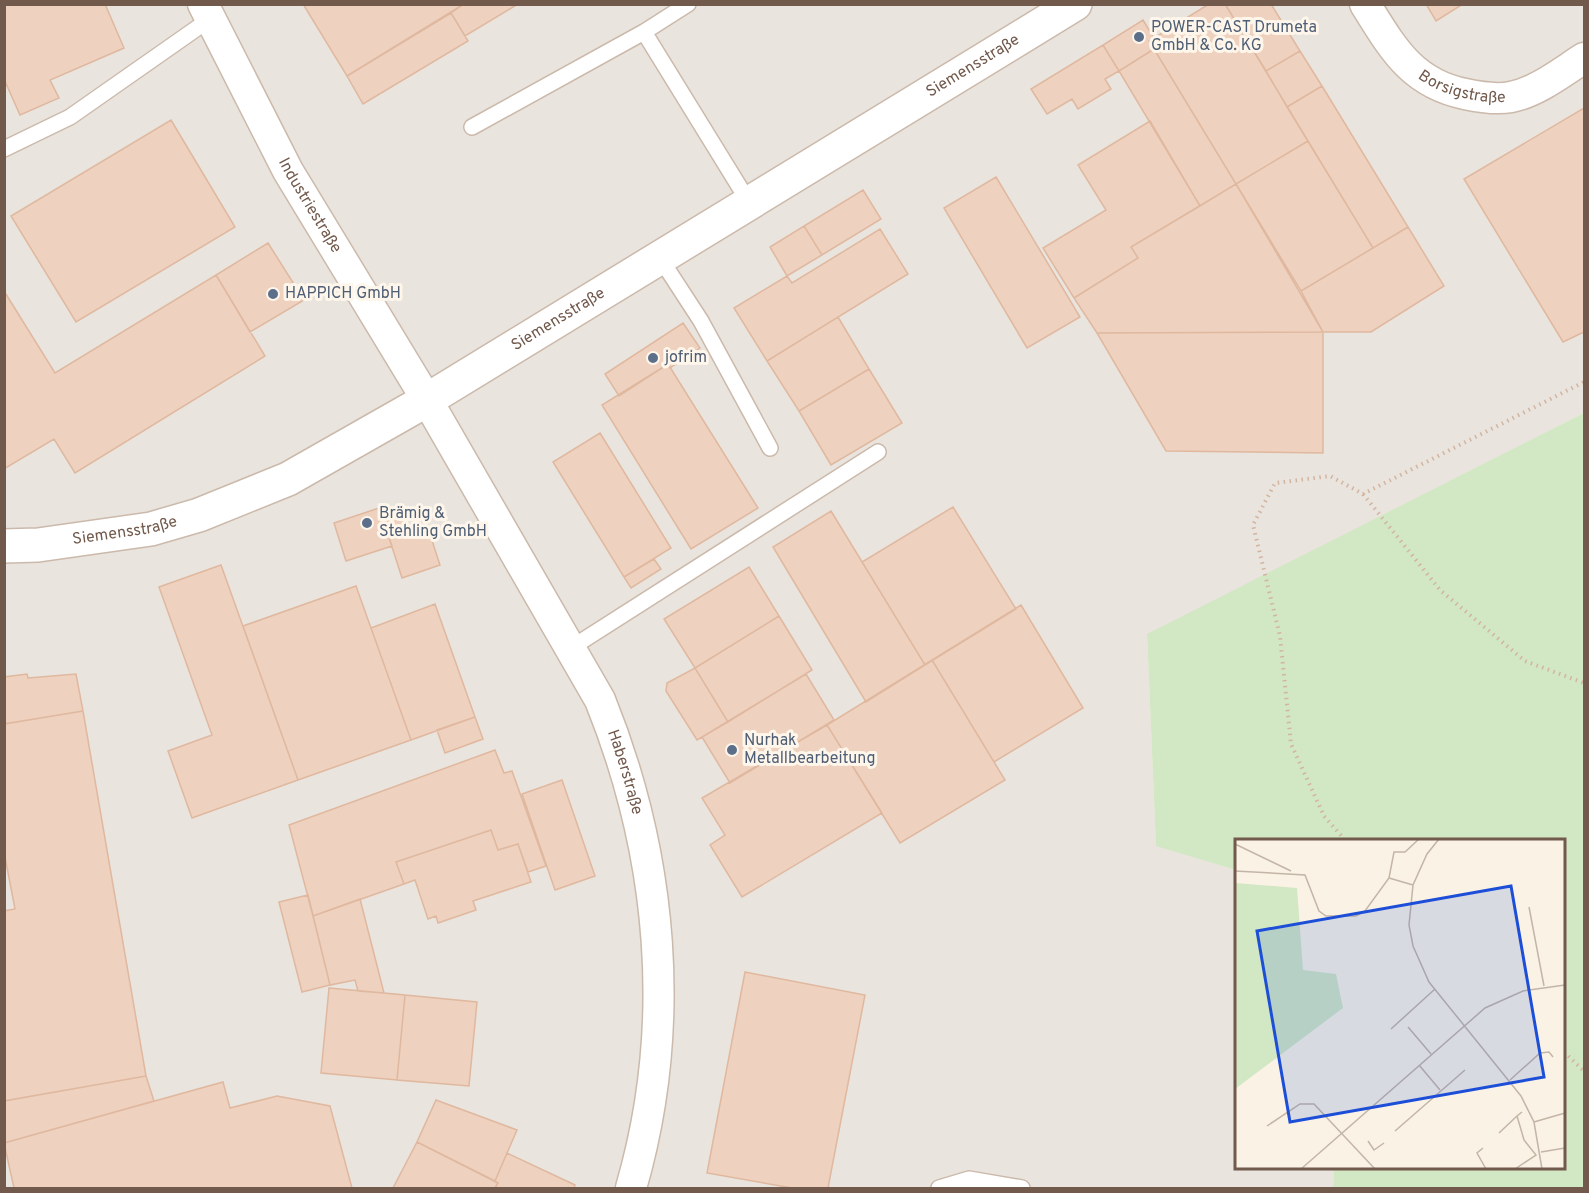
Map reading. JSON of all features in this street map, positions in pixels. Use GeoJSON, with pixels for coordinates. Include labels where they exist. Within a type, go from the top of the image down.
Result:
{"type":"FeatureCollection","features":[{"type":"Feature","properties":{"kind":"street","name":"Siemensstraße"},"geometry":{"type":"LineString","coordinates":[[4,546],[102,537],[151,529],[198,515],[288,479],[427,400],[1075,4]]}},
{"type":"Feature","properties":{"kind":"street","name":"Borsigstraße"},"geometry":{"type":"LineString","coordinates":[[1365,4],[1409,67],[1428,81],[1454,92],[1482,98],[1511,97],[1540,85],[1584,58]]}},
{"type":"Feature","properties":{"kind":"street","name":"Industriestraße"},"geometry":{"type":"LineString","coordinates":[[207,12],[288,171],[427,400]]}},
{"type":"Feature","properties":{"kind":"street","name":"Haberstraße"},"geometry":{"type":"LineString","coordinates":[[427,400],[600,700],[621,751],[635,802],[649,869],[658,936],[660,1002],[656,1068],[631,1188]]}},
{"type":"Feature","properties":{"kind":"lane"},"geometry":{"type":"LineString","coordinates":[[472,127],[644,32],[688,4]]}},
{"type":"Feature","properties":{"kind":"lane"},"geometry":{"type":"LineString","coordinates":[[4,149],[70,117],[207,12]]}},
{"type":"Feature","properties":{"kind":"lane"},"geometry":{"type":"LineString","coordinates":[[644,32],[750,204]]}},
{"type":"Feature","properties":{"kind":"lane"},"geometry":{"type":"LineString","coordinates":[[660,258],[701,321],[770,448]]}},
{"type":"Feature","properties":{"kind":"lane"},"geometry":{"type":"LineString","coordinates":[[571,648],[878,452]]}},
{"type":"Feature","properties":{"kind":"lane"},"geometry":{"type":"LineString","coordinates":[[939,1188],[969,1179],[1022,1188]]}},
{"type":"Feature","properties":{"kind":"path"},"geometry":{"type":"LineString","coordinates":[[1363,494],[1584,382]]}},
{"type":"Feature","properties":{"kind":"path"},"geometry":{"type":"LineString","coordinates":[[1344,839],[1324,816],[1291,744],[1280,636],[1253,525],[1275,483],[1330,476],[1363,494],[1440,590],[1526,661],[1584,683]]}},
{"type":"Feature","properties":{"kind":"path"},"geometry":{"type":"LineString","coordinates":[[1565,1055],[1584,1071]]}},
{"type":"Feature","properties":{"kind":"shaded area"},"geometry":{"type":"Polygon","coordinates":[[[5,5],[1584,5],[1584,413],[1147,635],[1156,845],[1235,870],[1235,1169],[1334,1169],[1333,1188],[5,1188],[5,5]]]}},
{"type":"Feature","properties":{"kind":"green space"},"geometry":{"type":"Polygon","coordinates":[[[1584,413],[1584,1188],[1333,1188],[1334,1169],[1565,1169],[1565,839],[1235,839],[1235,870],[1156,846],[1147,634],[1584,413]]]}},
{"type":"Feature","properties":{"kind":"building"},"geometry":{"type":"Polygon","coordinates":[[[4,4],[105,4],[124,48],[50,80],[59,98],[20,115],[4,79],[4,4]]]}},
{"type":"Feature","properties":{"kind":"building"},"geometry":{"type":"Polygon","coordinates":[[[303,4],[464,4],[347,76],[303,4]]]}},
{"type":"Feature","properties":{"kind":"building"},"geometry":{"type":"Polygon","coordinates":[[[464,4],[518,4],[465,36],[451,13],[464,4]]]}},
{"type":"Feature","properties":{"kind":"building"},"geometry":{"type":"Polygon","coordinates":[[[1209,4],[1225,4],[1308,141],[1236,184],[1149,41],[1209,4]]]}},
{"type":"Feature","properties":{"kind":"building"},"geometry":{"type":"Polygon","coordinates":[[[1225,4],[1271,4],[1300,51],[1266,71],[1225,4]]]}},
{"type":"Feature","properties":{"kind":"building"},"geometry":{"type":"Polygon","coordinates":[[[1426,4],[1463,4],[1436,21],[1426,4]]]}},
{"type":"Feature","properties":{"kind":"building"},"geometry":{"type":"Polygon","coordinates":[[[451,13],[468,41],[363,104],[347,76],[451,13]]]}},
{"type":"Feature","properties":{"kind":"building"},"geometry":{"type":"Polygon","coordinates":[[[1143,20],[1154,38],[1149,41],[1154,49],[1119,71],[1103,45],[1143,20]]]}},
{"type":"Feature","properties":{"kind":"building"},"geometry":{"type":"Polygon","coordinates":[[[1103,45],[1119,71],[1105,79],[1111,89],[1078,109],[1072,99],[1047,114],[1031,89],[1103,45]]]}},
{"type":"Feature","properties":{"kind":"building"},"geometry":{"type":"Polygon","coordinates":[[[1154,49],[1236,184],[1200,206],[1119,71],[1154,49]]]}},
{"type":"Feature","properties":{"kind":"building"},"geometry":{"type":"Polygon","coordinates":[[[1300,51],[1322,86],[1287,107],[1266,71],[1300,51]]]}},
{"type":"Feature","properties":{"kind":"building"},"geometry":{"type":"Polygon","coordinates":[[[1322,86],[1408,227],[1373,248],[1287,107],[1322,86]]]}},
{"type":"Feature","properties":{"kind":"building"},"geometry":{"type":"Polygon","coordinates":[[[1584,108],[1584,332],[1563,342],[1464,179],[1584,108]]]}},
{"type":"Feature","properties":{"kind":"building"},"geometry":{"type":"Polygon","coordinates":[[[171,120],[235,227],[76,322],[11,216],[171,120]]]}},
{"type":"Feature","properties":{"kind":"building"},"geometry":{"type":"Polygon","coordinates":[[[1150,121],[1200,206],[1131,247],[1138,258],[1074,298],[1043,248],[1106,210],[1078,165],[1150,121]]]}},
{"type":"Feature","properties":{"kind":"building"},"geometry":{"type":"Polygon","coordinates":[[[1308,141],[1373,248],[1301,291],[1236,184],[1308,141]]]}},
{"type":"Feature","properties":{"kind":"building"},"geometry":{"type":"Polygon","coordinates":[[[996,177],[1080,317],[1027,348],[944,208],[996,177]]]}},
{"type":"Feature","properties":{"kind":"building"},"geometry":{"type":"Polygon","coordinates":[[[1236,184],[1323,332],[1097,333],[1074,298],[1138,258],[1131,247],[1236,184]]]}},
{"type":"Feature","properties":{"kind":"building"},"geometry":{"type":"Polygon","coordinates":[[[863,190],[881,219],[822,255],[804,226],[863,190]]]}},
{"type":"Feature","properties":{"kind":"building"},"geometry":{"type":"Polygon","coordinates":[[[804,226],[822,255],[787,276],[770,247],[804,226]]]}},
{"type":"Feature","properties":{"kind":"building"},"geometry":{"type":"Polygon","coordinates":[[[1408,227],[1444,286],[1371,332],[1323,332],[1301,291],[1408,227]]]}},
{"type":"Feature","properties":{"kind":"building"},"geometry":{"type":"Polygon","coordinates":[[[880,229],[908,274],[767,361],[734,308],[787,276],[792,283],[880,229]]]}},
{"type":"Feature","properties":{"kind":"building"},"geometry":{"type":"Polygon","coordinates":[[[268,243],[304,300],[250,332],[216,275],[268,243]]]}},
{"type":"Feature","properties":{"kind":"building"},"geometry":{"type":"Polygon","coordinates":[[[216,275],[265,356],[75,473],[54,439],[4,469],[4,291],[55,373],[216,275]]]}},
{"type":"Feature","properties":{"kind":"building"},"geometry":{"type":"Polygon","coordinates":[[[838,317],[869,369],[799,411],[767,361],[838,317]]]}},
{"type":"Feature","properties":{"kind":"building"},"geometry":{"type":"Polygon","coordinates":[[[683,323],[700,348],[670,368],[668,364],[619,396],[605,374],[683,323]]]}},
{"type":"Feature","properties":{"kind":"building"},"geometry":{"type":"Polygon","coordinates":[[[1323,332],[1323,453],[1166,451],[1097,333],[1323,332]]]}},
{"type":"Feature","properties":{"kind":"building"},"geometry":{"type":"Polygon","coordinates":[[[668,364],[758,508],[691,549],[602,405],[668,364]]]}},
{"type":"Feature","properties":{"kind":"building"},"geometry":{"type":"Polygon","coordinates":[[[869,369],[902,423],[831,465],[799,411],[869,369]]]}},
{"type":"Feature","properties":{"kind":"building"},"geometry":{"type":"Polygon","coordinates":[[[600,433],[671,548],[624,577],[553,462],[600,433]]]}},
{"type":"Feature","properties":{"kind":"building"},"geometry":{"type":"Polygon","coordinates":[[[953,507],[1016,609],[925,665],[862,562],[953,507]]]}},
{"type":"Feature","properties":{"kind":"building"},"geometry":{"type":"Polygon","coordinates":[[[379,508],[392,546],[346,561],[334,523],[379,508]]]}},
{"type":"Feature","properties":{"kind":"building"},"geometry":{"type":"Polygon","coordinates":[[[831,511],[925,665],[866,702],[773,547],[831,511]]]}},
{"type":"Feature","properties":{"kind":"building"},"geometry":{"type":"Polygon","coordinates":[[[403,512],[411,534],[428,528],[440,565],[402,578],[383,519],[403,512]]]}},
{"type":"Feature","properties":{"kind":"building"},"geometry":{"type":"Polygon","coordinates":[[[654,559],[661,569],[631,588],[624,577],[654,559]]]}},
{"type":"Feature","properties":{"kind":"building"},"geometry":{"type":"Polygon","coordinates":[[[221,565],[298,780],[192,818],[168,751],[212,735],[159,587],[221,565]]]}},
{"type":"Feature","properties":{"kind":"building"},"geometry":{"type":"Polygon","coordinates":[[[749,567],[779,616],[695,668],[664,619],[749,567]]]}},
{"type":"Feature","properties":{"kind":"building"},"geometry":{"type":"Polygon","coordinates":[[[356,586],[411,740],[298,780],[243,626],[356,586]]]}},
{"type":"Feature","properties":{"kind":"building"},"geometry":{"type":"Polygon","coordinates":[[[435,604],[475,717],[411,740],[371,628],[435,604]]]}},
{"type":"Feature","properties":{"kind":"building"},"geometry":{"type":"Polygon","coordinates":[[[1021,605],[1083,708],[994,762],[932,660],[1021,605]]]}},
{"type":"Feature","properties":{"kind":"building"},"geometry":{"type":"Polygon","coordinates":[[[779,616],[812,670],[728,722],[695,668],[779,616]]]}},
{"type":"Feature","properties":{"kind":"building"},"geometry":{"type":"Polygon","coordinates":[[[932,660],[1005,780],[900,843],[827,725],[932,660]]]}},
{"type":"Feature","properties":{"kind":"building"},"geometry":{"type":"Polygon","coordinates":[[[695,668],[728,722],[697,740],[666,691],[667,683],[695,668]]]}},
{"type":"Feature","properties":{"kind":"building"},"geometry":{"type":"Polygon","coordinates":[[[27,674],[28,678],[76,674],[83,711],[4,724],[4,677],[27,674]]]}},
{"type":"Feature","properties":{"kind":"building"},"geometry":{"type":"Polygon","coordinates":[[[806,674],[834,720],[730,783],[702,737],[806,674]]]}},
{"type":"Feature","properties":{"kind":"building"},"geometry":{"type":"Polygon","coordinates":[[[83,711],[146,1076],[4,1101],[4,911],[15,909],[4,852],[4,724],[83,711]]]}},
{"type":"Feature","properties":{"kind":"building"},"geometry":{"type":"Polygon","coordinates":[[[475,717],[483,739],[445,753],[437,730],[475,717]]]}},
{"type":"Feature","properties":{"kind":"building"},"geometry":{"type":"Polygon","coordinates":[[[827,725],[882,813],[742,897],[710,845],[725,835],[702,798],[827,725]]]}},
{"type":"Feature","properties":{"kind":"building"},"geometry":{"type":"Polygon","coordinates":[[[495,750],[504,773],[512,771],[546,866],[528,872],[518,844],[498,850],[491,830],[396,862],[404,884],[313,916],[289,825],[495,750]]]}},
{"type":"Feature","properties":{"kind":"building"},"geometry":{"type":"Polygon","coordinates":[[[562,780],[595,876],[555,890],[522,794],[562,780]]]}},
{"type":"Feature","properties":{"kind":"building"},"geometry":{"type":"Polygon","coordinates":[[[491,830],[498,850],[518,844],[531,882],[473,901],[476,910],[438,923],[436,916],[428,919],[415,880],[404,884],[396,862],[491,830]]]}},
{"type":"Feature","properties":{"kind":"building"},"geometry":{"type":"Polygon","coordinates":[[[308,895],[330,985],[302,992],[279,902],[308,895]]]}},
{"type":"Feature","properties":{"kind":"building"},"geometry":{"type":"Polygon","coordinates":[[[360,899],[384,993],[358,991],[355,980],[330,985],[313,916],[360,899]]]}},
{"type":"Feature","properties":{"kind":"building"},"geometry":{"type":"Polygon","coordinates":[[[745,972],[865,995],[828,1188],[792,1188],[707,1173],[745,972]]]}},
{"type":"Feature","properties":{"kind":"building"},"geometry":{"type":"Polygon","coordinates":[[[329,988],[405,995],[397,1080],[321,1073],[329,988]]]}},
{"type":"Feature","properties":{"kind":"building"},"geometry":{"type":"Polygon","coordinates":[[[405,995],[477,1002],[469,1086],[397,1080],[405,995]]]}},
{"type":"Feature","properties":{"kind":"building"},"geometry":{"type":"Polygon","coordinates":[[[146,1076],[154,1101],[4,1143],[4,1101],[146,1076]]]}},
{"type":"Feature","properties":{"kind":"building"},"geometry":{"type":"Polygon","coordinates":[[[223,1082],[230,1108],[277,1096],[330,1106],[352,1188],[14,1188],[4,1143],[223,1082]]]}},
{"type":"Feature","properties":{"kind":"building"},"geometry":{"type":"Polygon","coordinates":[[[436,1100],[517,1130],[495,1181],[417,1142],[436,1100]]]}},
{"type":"Feature","properties":{"kind":"building"},"geometry":{"type":"Polygon","coordinates":[[[417,1142],[498,1183],[495,1188],[393,1188],[417,1142]]]}},
{"type":"Feature","properties":{"kind":"building"},"geometry":{"type":"Polygon","coordinates":[[[507,1153],[575,1185],[574,1188],[495,1188],[498,1183],[495,1181],[507,1153]]]}},
{"type":"Feature","properties":{"kind":"place","name":"POWER-CAST Drumeta GmbH & Co. KG"},"geometry":{"type":"Point","coordinates":[1139,37]}},
{"type":"Feature","properties":{"kind":"place","name":"HAPPICH GmbH"},"geometry":{"type":"Point","coordinates":[273,294]}},
{"type":"Feature","properties":{"kind":"place","name":"jofrim"},"geometry":{"type":"Point","coordinates":[653,358]}},
{"type":"Feature","properties":{"kind":"place","name":"Brämig & Stehling GmbH"},"geometry":{"type":"Point","coordinates":[367,523]}},
{"type":"Feature","properties":{"kind":"place","name":"Nurhak Metallbearbeitung"},"geometry":{"type":"Point","coordinates":[732,750]}}]}
